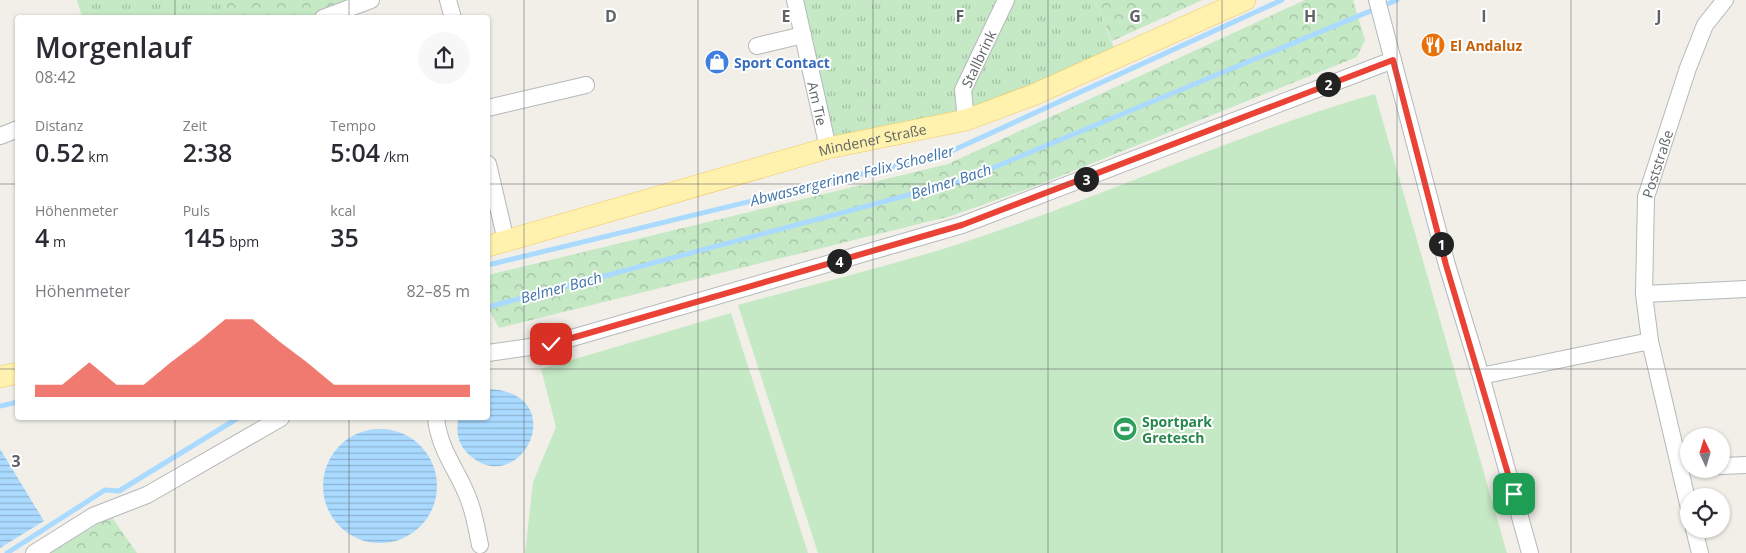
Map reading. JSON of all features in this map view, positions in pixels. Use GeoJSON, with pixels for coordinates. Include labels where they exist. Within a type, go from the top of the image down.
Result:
{"type":"FeatureCollection","features":[{"type":"Feature","properties":{"kind":"main road","name":"Mindener Straße"},"geometry":{"type":"LineString","coordinates":[[497,243],[828,148],[966,120],[1033,95],[1246,0]]}},
{"type":"Feature","properties":{"kind":"main road"},"geometry":{"type":"LineString","coordinates":[[0,377],[15,374]]}},
{"type":"Feature","properties":{"kind":"street"},"geometry":{"type":"LineString","coordinates":[[331,15],[371,0]]}},
{"type":"Feature","properties":{"kind":"street"},"geometry":{"type":"LineString","coordinates":[[448,0],[452,15]]}},
{"type":"Feature","properties":{"kind":"street","name":"Am Tie"},"geometry":{"type":"LineString","coordinates":[[795,0],[828,148]]}},
{"type":"Feature","properties":{"kind":"street","name":"Stallbrink"},"geometry":{"type":"LineString","coordinates":[[966,120],[963,90],[1006,0]]}},
{"type":"Feature","properties":{"kind":"street"},"geometry":{"type":"LineString","coordinates":[[1378,0],[1446,265],[1481,376],[1530,553]]}},
{"type":"Feature","properties":{"kind":"street","name":"Poststraße"},"geometry":{"type":"LineString","coordinates":[[1680,453],[1650,341],[1644,294],[1646,197],[1688,68],[1705,25],[1726,0]]}},
{"type":"Feature","properties":{"kind":"street"},"geometry":{"type":"LineString","coordinates":[[757,46],[803,35]]}},
{"type":"Feature","properties":{"kind":"street"},"geometry":{"type":"LineString","coordinates":[[490,353],[551,344],[962,225],[1393,60]]}},
{"type":"Feature","properties":{"kind":"street"},"geometry":{"type":"LineString","coordinates":[[490,108],[586,85]]}},
{"type":"Feature","properties":{"kind":"street"},"geometry":{"type":"LineString","coordinates":[[0,136],[15,130]]}},
{"type":"Feature","properties":{"kind":"street"},"geometry":{"type":"LineString","coordinates":[[490,182],[497,243]]}},
{"type":"Feature","properties":{"kind":"street"},"geometry":{"type":"LineString","coordinates":[[1644,294],[1746,289]]}},
{"type":"Feature","properties":{"kind":"street"},"geometry":{"type":"LineString","coordinates":[[1481,376],[1650,341]]}},
{"type":"Feature","properties":{"kind":"street"},"geometry":{"type":"LineString","coordinates":[[34,553],[93,516],[147,495],[278,420]]}},
{"type":"Feature","properties":{"kind":"street"},"geometry":{"type":"LineString","coordinates":[[436,420],[437,432],[447,459],[470,502],[480,545]]}},
{"type":"Feature","properties":{"kind":"street"},"geometry":{"type":"LineString","coordinates":[[1730,466],[1746,465]]}},
{"type":"Feature","properties":{"kind":"street"},"geometry":{"type":"LineString","coordinates":[[1696,538],[1700,553]]}},
{"type":"Feature","properties":{"kind":"green space"},"geometry":{"type":"Polygon","coordinates":[[[77,0],[222,0],[227,15],[81,15],[77,0]]]}},
{"type":"Feature","properties":{"kind":"green space"},"geometry":{"type":"Polygon","coordinates":[[[222,0],[371,0],[331,15],[227,15],[222,0]]]}},
{"type":"Feature","properties":{"kind":"green space"},"geometry":{"type":"Polygon","coordinates":[[[795,0],[1095,0],[1118,58],[1033,95],[828,148],[795,0]]]}},
{"type":"Feature","properties":{"kind":"green space"},"geometry":{"type":"Polygon","coordinates":[[[1095,0],[1202,0],[1112,41],[1095,0]]]}},
{"type":"Feature","properties":{"kind":"green space"},"geometry":{"type":"Polygon","coordinates":[[[1305,0],[1353,0],[1365,40],[1357,57],[1033,187],[951,216],[499,328],[490,312],[490,275],[948,164],[1305,0]]]}},
{"type":"Feature","properties":{"kind":"green space","name":"Sportpark Gretesch"},"geometry":{"type":"Polygon","coordinates":[[[1375,94],[1507,553],[818,553],[738,305],[881,267],[965,242],[1068,206],[1271,128],[1375,94]]]}},
{"type":"Feature","properties":{"kind":"green space"},"geometry":{"type":"Polygon","coordinates":[[[731,313],[808,553],[525,553],[533,482],[556,427],[541,369],[731,313]]]}},
{"type":"Feature","properties":{"kind":"green space"},"geometry":{"type":"Polygon","coordinates":[[[111,516],[137,553],[49,553],[111,516]]]}},
{"type":"Feature","properties":{"kind":"water"},"geometry":{"type":"Polygon","coordinates":[[[490,390],[516,396],[529,408],[533,424],[530,440],[521,455],[507,464],[491,466],[468,454],[459,440],[457,424],[458,420],[490,420],[490,390]]]}},
{"type":"Feature","properties":{"kind":"water"},"geometry":{"type":"Polygon","coordinates":[[[380,429],[402,433],[420,446],[433,464],[437,486],[433,508],[420,526],[402,539],[380,543],[358,539],[340,526],[327,508],[323,486],[327,464],[340,446],[358,433],[380,429]]]}},
{"type":"Feature","properties":{"kind":"water"},"geometry":{"type":"Polygon","coordinates":[[[0,449],[44,521],[0,548],[0,449]]]}},
{"type":"Feature","properties":{"kind":"waterway","name":"Abwassergerinne Felix Schoeller"},"geometry":{"type":"LineString","coordinates":[[490,265],[945,154],[1282,0]]}},
{"type":"Feature","properties":{"kind":"waterway","name":"Belmer Bach"},"geometry":{"type":"LineString","coordinates":[[490,306],[961,181],[1397,0]]}},
{"type":"Feature","properties":{"kind":"waterway","name":"Belmer Bach"},"geometry":{"type":"LineString","coordinates":[[0,406],[15,403]]}},
{"type":"Feature","properties":{"kind":"waterway"},"geometry":{"type":"LineString","coordinates":[[7,553],[105,490],[119,491],[235,420]]}},
{"type":"Feature","properties":{"kind":"place","name":"El Andaluz"},"geometry":{"type":"Point","coordinates":[1433,45]}},
{"type":"Feature","properties":{"kind":"place","name":"Sport Contact"},"geometry":{"type":"Point","coordinates":[717,62]}},
{"type":"Feature","properties":{"kind":"place","name":"Sportpark Gretesch"},"geometry":{"type":"Point","coordinates":[1125,429]}},
{"type":"Feature","properties":{"kind":"route"},"geometry":{"type":"LineString","coordinates":[[551,344],[962,225],[1111,170],[1393,60],[1446,265],[1481,376],[1514,494]]}}]}
